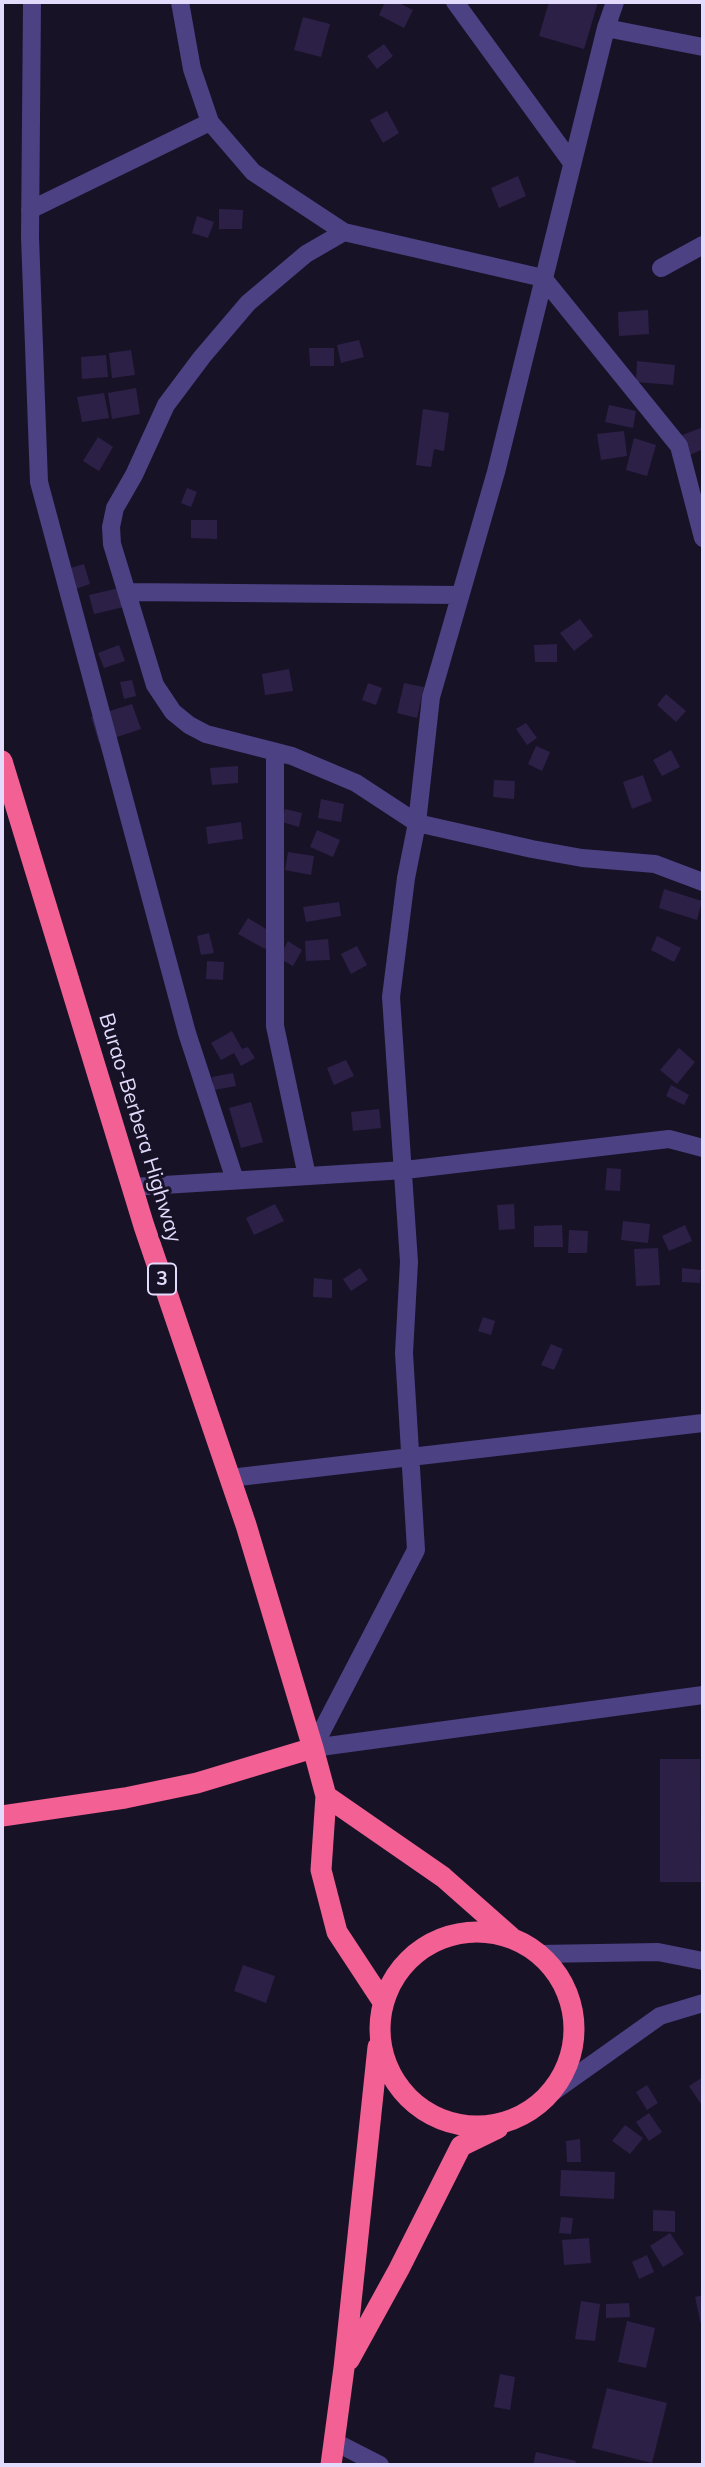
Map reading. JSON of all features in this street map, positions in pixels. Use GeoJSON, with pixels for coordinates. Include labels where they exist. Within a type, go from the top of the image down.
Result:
{"type":"FeatureCollection","features":[{"type":"Feature","properties":{"kind":"highway","name":"Burao-Berbera Highway"},"geometry":{"type":"LineString","coordinates":[[4,773],[132,1187],[230,1478],[326,1796]]}},
{"type":"Feature","properties":{"kind":"highway"},"geometry":{"type":"LineString","coordinates":[[2,1816],[125,1798],[197,1783],[313,1748]]}},
{"type":"Feature","properties":{"kind":"highway"},"geometry":{"type":"LineString","coordinates":[[344,2368],[399,2269],[461,2146],[521,2116],[546,2098],[565,2071],[573,2040],[572,2008],[560,1978],[539,1954],[511,1938],[443,1877],[326,1796],[321,1870],[337,1932],[383,2002]]}},
{"type":"Feature","properties":{"kind":"highway"},"geometry":{"type":"LineString","coordinates":[[331,2465],[383,2002],[397,1973],[419,1950],[447,1936],[480,1932],[511,1938]]}},
{"type":"Feature","properties":{"kind":"highway"},"geometry":{"type":"LineString","coordinates":[[380,2034],[387,2066],[398,2084],[404,2093],[429,2113],[458,2125],[490,2126],[521,2116]]}},
{"type":"Feature","properties":{"kind":"street"},"geometry":{"type":"LineString","coordinates":[[32,2],[30,211],[39,482],[187,1033],[235,1181]]}},
{"type":"Feature","properties":{"kind":"street"},"geometry":{"type":"LineString","coordinates":[[180,2],[192,69],[210,122],[253,172],[344,232],[543,278],[679,446],[703,538]]}},
{"type":"Feature","properties":{"kind":"street"},"geometry":{"type":"LineString","coordinates":[[455,2],[572,163]]}},
{"type":"Feature","properties":{"kind":"street"},"geometry":{"type":"LineString","coordinates":[[313,1748],[416,1550],[404,1353],[409,1262],[405,1170],[391,997],[417,823],[431,697],[496,472],[606,28],[615,2]]}},
{"type":"Feature","properties":{"kind":"street"},"geometry":{"type":"LineString","coordinates":[[606,28],[703,47]]}},
{"type":"Feature","properties":{"kind":"street"},"geometry":{"type":"LineString","coordinates":[[30,211],[210,122]]}},
{"type":"Feature","properties":{"kind":"street"},"geometry":{"type":"LineString","coordinates":[[344,232],[306,254],[248,303],[202,356],[166,405],[134,475],[115,508],[111,527],[112,544],[155,685],[173,712],[206,734],[292,756],[356,783],[417,823],[582,858],[655,864],[703,882]]}},
{"type":"Feature","properties":{"kind":"street"},"geometry":{"type":"LineString","coordinates":[[661,268],[703,245]]}},
{"type":"Feature","properties":{"kind":"street"},"geometry":{"type":"LineString","coordinates":[[127,592],[458,596]]}},
{"type":"Feature","properties":{"kind":"street"},"geometry":{"type":"LineString","coordinates":[[275,752],[275,1026],[307,1176]]}},
{"type":"Feature","properties":{"kind":"street"},"geometry":{"type":"LineString","coordinates":[[132,1187],[405,1170],[669,1139],[703,1148]]}},
{"type":"Feature","properties":{"kind":"street"},"geometry":{"type":"LineString","coordinates":[[230,1478],[703,1423]]}},
{"type":"Feature","properties":{"kind":"street"},"geometry":{"type":"LineString","coordinates":[[313,1748],[703,1695]]}},
{"type":"Feature","properties":{"kind":"street"},"geometry":{"type":"LineString","coordinates":[[539,1954],[658,1952],[703,1961]]}},
{"type":"Feature","properties":{"kind":"street"},"geometry":{"type":"LineString","coordinates":[[546,2098],[660,2016],[703,2003]]}},
{"type":"Feature","properties":{"kind":"street"},"geometry":{"type":"LineString","coordinates":[[333,2441],[380,2465]]}},
{"type":"Feature","properties":{"kind":"building"},"geometry":{"type":"Polygon","coordinates":[[[385,2],[397,2],[413,10],[404,28],[379,15],[385,2]]]}},
{"type":"Feature","properties":{"kind":"building"},"geometry":{"type":"Polygon","coordinates":[[[549,2],[598,2],[584,49],[539,36],[549,2]]]}},
{"type":"Feature","properties":{"kind":"building"},"geometry":{"type":"Polygon","coordinates":[[[303,17],[330,24],[321,57],[294,50],[303,17]]]}},
{"type":"Feature","properties":{"kind":"building"},"geometry":{"type":"Polygon","coordinates":[[[384,44],[393,56],[377,69],[367,56],[384,44]]]}},
{"type":"Feature","properties":{"kind":"building"},"geometry":{"type":"Polygon","coordinates":[[[387,111],[399,133],[383,143],[370,120],[387,111]]]}},
{"type":"Feature","properties":{"kind":"building"},"geometry":{"type":"Polygon","coordinates":[[[518,176],[526,196],[499,208],[491,188],[518,176]]]}},
{"type":"Feature","properties":{"kind":"building"},"geometry":{"type":"Polygon","coordinates":[[[219,209],[243,210],[242,229],[219,229],[219,209]]]}},
{"type":"Feature","properties":{"kind":"building"},"geometry":{"type":"Polygon","coordinates":[[[197,216],[214,222],[208,238],[192,233],[197,216]]]}},
{"type":"Feature","properties":{"kind":"building"},"geometry":{"type":"Polygon","coordinates":[[[648,310],[649,334],[619,336],[618,312],[648,310]]]}},
{"type":"Feature","properties":{"kind":"building"},"geometry":{"type":"Polygon","coordinates":[[[359,340],[364,357],[341,363],[337,345],[359,340]]]}},
{"type":"Feature","properties":{"kind":"building"},"geometry":{"type":"Polygon","coordinates":[[[309,348],[334,348],[334,366],[310,366],[309,348]]]}},
{"type":"Feature","properties":{"kind":"building"},"geometry":{"type":"Polygon","coordinates":[[[131,350],[135,375],[112,378],[109,353],[131,350]]]}},
{"type":"Feature","properties":{"kind":"building"},"geometry":{"type":"Polygon","coordinates":[[[106,355],[108,377],[82,379],[81,357],[106,355]]]}},
{"type":"Feature","properties":{"kind":"building"},"geometry":{"type":"Polygon","coordinates":[[[637,361],[675,365],[673,385],[636,382],[637,361]]]}},
{"type":"Feature","properties":{"kind":"building"},"geometry":{"type":"Polygon","coordinates":[[[136,388],[140,414],[112,419],[108,393],[136,388]]]}},
{"type":"Feature","properties":{"kind":"building"},"geometry":{"type":"Polygon","coordinates":[[[104,393],[109,418],[82,422],[77,397],[104,393]]]}},
{"type":"Feature","properties":{"kind":"building"},"geometry":{"type":"Polygon","coordinates":[[[609,405],[636,411],[633,428],[605,422],[609,405]]]}},
{"type":"Feature","properties":{"kind":"building"},"geometry":{"type":"Polygon","coordinates":[[[423,409],[449,413],[444,451],[434,449],[431,467],[416,465],[423,409]]]}},
{"type":"Feature","properties":{"kind":"building"},"geometry":{"type":"Polygon","coordinates":[[[703,427],[703,449],[688,456],[680,436],[703,427]]]}},
{"type":"Feature","properties":{"kind":"building"},"geometry":{"type":"Polygon","coordinates":[[[624,431],[627,456],[601,460],[597,434],[624,431]]]}},
{"type":"Feature","properties":{"kind":"building"},"geometry":{"type":"Polygon","coordinates":[[[98,437],[113,447],[99,471],[83,461],[98,437]]]}},
{"type":"Feature","properties":{"kind":"building"},"geometry":{"type":"Polygon","coordinates":[[[634,438],[656,445],[647,476],[626,470],[634,438]]]}},
{"type":"Feature","properties":{"kind":"building"},"geometry":{"type":"Polygon","coordinates":[[[187,488],[197,492],[191,507],[181,503],[187,488]]]}},
{"type":"Feature","properties":{"kind":"building"},"geometry":{"type":"Polygon","coordinates":[[[191,520],[217,520],[217,539],[191,538],[191,520]]]}},
{"type":"Feature","properties":{"kind":"building"},"geometry":{"type":"Polygon","coordinates":[[[84,564],[90,584],[73,590],[67,569],[84,564]]]}},
{"type":"Feature","properties":{"kind":"building"},"geometry":{"type":"Polygon","coordinates":[[[119,588],[124,607],[94,614],[89,595],[119,588]]]}},
{"type":"Feature","properties":{"kind":"building"},"geometry":{"type":"Polygon","coordinates":[[[580,619],[593,636],[574,651],[560,633],[580,619]]]}},
{"type":"Feature","properties":{"kind":"building"},"geometry":{"type":"Polygon","coordinates":[[[557,644],[557,662],[535,662],[534,645],[557,644]]]}},
{"type":"Feature","properties":{"kind":"building"},"geometry":{"type":"Polygon","coordinates":[[[119,645],[125,661],[104,668],[98,653],[119,645]]]}},
{"type":"Feature","properties":{"kind":"building"},"geometry":{"type":"Polygon","coordinates":[[[289,669],[293,691],[265,695],[262,674],[289,669]]]}},
{"type":"Feature","properties":{"kind":"building"},"geometry":{"type":"Polygon","coordinates":[[[132,680],[136,696],[124,699],[120,682],[132,680]]]}},
{"type":"Feature","properties":{"kind":"building"},"geometry":{"type":"Polygon","coordinates":[[[368,683],[382,688],[376,705],[362,700],[368,683]]]}},
{"type":"Feature","properties":{"kind":"building"},"geometry":{"type":"Polygon","coordinates":[[[404,683],[424,687],[417,718],[397,713],[404,683]]]}},
{"type":"Feature","properties":{"kind":"building"},"geometry":{"type":"Polygon","coordinates":[[[666,694],[686,711],[676,722],[657,705],[666,694]]]}},
{"type":"Feature","properties":{"kind":"building"},"geometry":{"type":"Polygon","coordinates":[[[132,704],[141,729],[99,743],[91,717],[132,704]]]}},
{"type":"Feature","properties":{"kind":"building"},"geometry":{"type":"Polygon","coordinates":[[[526,723],[537,738],[527,745],[516,729],[526,723]]]}},
{"type":"Feature","properties":{"kind":"building"},"geometry":{"type":"Polygon","coordinates":[[[536,746],[550,752],[542,771],[528,764],[536,746]]]}},
{"type":"Feature","properties":{"kind":"building"},"geometry":{"type":"Polygon","coordinates":[[[671,750],[680,767],[662,776],[653,760],[671,750]]]}},
{"type":"Feature","properties":{"kind":"building"},"geometry":{"type":"Polygon","coordinates":[[[238,766],[238,783],[212,785],[210,768],[238,766]]]}},
{"type":"Feature","properties":{"kind":"building"},"geometry":{"type":"Polygon","coordinates":[[[643,775],[652,801],[632,809],[623,782],[643,775]]]}},
{"type":"Feature","properties":{"kind":"building"},"geometry":{"type":"Polygon","coordinates":[[[494,780],[515,781],[514,799],[493,797],[494,780]]]}},
{"type":"Feature","properties":{"kind":"building"},"geometry":{"type":"Polygon","coordinates":[[[321,799],[344,804],[341,822],[318,818],[321,799]]]}},
{"type":"Feature","properties":{"kind":"building"},"geometry":{"type":"Polygon","coordinates":[[[285,809],[302,813],[299,827],[282,822],[285,809]]]}},
{"type":"Feature","properties":{"kind":"building"},"geometry":{"type":"Polygon","coordinates":[[[241,822],[243,839],[208,844],[206,827],[241,822]]]}},
{"type":"Feature","properties":{"kind":"building"},"geometry":{"type":"Polygon","coordinates":[[[317,830],[340,840],[333,857],[310,847],[317,830]]]}},
{"type":"Feature","properties":{"kind":"building"},"geometry":{"type":"Polygon","coordinates":[[[288,852],[314,856],[311,875],[285,870],[288,852]]]}},
{"type":"Feature","properties":{"kind":"building"},"geometry":{"type":"Polygon","coordinates":[[[664,889],[702,901],[697,920],[659,908],[664,889]]]}},
{"type":"Feature","properties":{"kind":"building"},"geometry":{"type":"Polygon","coordinates":[[[339,902],[341,916],[306,922],[303,907],[339,902]]]}},
{"type":"Feature","properties":{"kind":"building"},"geometry":{"type":"Polygon","coordinates":[[[248,918],[274,934],[265,949],[238,934],[248,918]]]}},
{"type":"Feature","properties":{"kind":"building"},"geometry":{"type":"Polygon","coordinates":[[[209,933],[214,953],[201,955],[197,936],[209,933]]]}},
{"type":"Feature","properties":{"kind":"building"},"geometry":{"type":"Polygon","coordinates":[[[657,936],[681,948],[674,962],[651,950],[657,936]]]}},
{"type":"Feature","properties":{"kind":"building"},"geometry":{"type":"Polygon","coordinates":[[[328,939],[330,960],[306,961],[305,941],[328,939]]]}},
{"type":"Feature","properties":{"kind":"building"},"geometry":{"type":"Polygon","coordinates":[[[288,941],[302,950],[293,966],[279,958],[288,941]]]}},
{"type":"Feature","properties":{"kind":"building"},"geometry":{"type":"Polygon","coordinates":[[[357,946],[367,965],[351,974],[341,954],[357,946]]]}},
{"type":"Feature","properties":{"kind":"building"},"geometry":{"type":"Polygon","coordinates":[[[207,961],[224,962],[223,980],[206,979],[207,961]]]}},
{"type":"Feature","properties":{"kind":"building"},"geometry":{"type":"Polygon","coordinates":[[[232,1031],[242,1049],[248,1047],[255,1058],[241,1066],[234,1053],[221,1060],[211,1043],[232,1031]]]}},
{"type":"Feature","properties":{"kind":"building"},"geometry":{"type":"Polygon","coordinates":[[[679,1048],[695,1062],[677,1084],[660,1070],[679,1048]]]}},
{"type":"Feature","properties":{"kind":"building"},"geometry":{"type":"Polygon","coordinates":[[[346,1060],[354,1076],[334,1085],[327,1068],[346,1060]]]}},
{"type":"Feature","properties":{"kind":"building"},"geometry":{"type":"Polygon","coordinates":[[[233,1073],[236,1086],[214,1090],[212,1077],[233,1073]]]}},
{"type":"Feature","properties":{"kind":"building"},"geometry":{"type":"Polygon","coordinates":[[[671,1085],[689,1095],[684,1105],[666,1096],[671,1085]]]}},
{"type":"Feature","properties":{"kind":"building"},"geometry":{"type":"Polygon","coordinates":[[[251,1102],[263,1142],[241,1148],[229,1108],[251,1102]]]}},
{"type":"Feature","properties":{"kind":"building"},"geometry":{"type":"Polygon","coordinates":[[[379,1109],[381,1128],[353,1131],[351,1112],[379,1109]]]}},
{"type":"Feature","properties":{"kind":"building"},"geometry":{"type":"Polygon","coordinates":[[[607,1168],[621,1169],[620,1191],[605,1190],[607,1168]]]}},
{"type":"Feature","properties":{"kind":"building"},"geometry":{"type":"Polygon","coordinates":[[[275,1204],[284,1221],[254,1235],[246,1218],[275,1204]]]}},
{"type":"Feature","properties":{"kind":"building"},"geometry":{"type":"Polygon","coordinates":[[[514,1204],[515,1229],[499,1230],[497,1205],[514,1204]]]}},
{"type":"Feature","properties":{"kind":"building"},"geometry":{"type":"Polygon","coordinates":[[[623,1221],[650,1224],[648,1243],[621,1240],[623,1221]]]}},
{"type":"Feature","properties":{"kind":"building"},"geometry":{"type":"Polygon","coordinates":[[[562,1225],[563,1247],[534,1247],[534,1226],[562,1225]]]}},
{"type":"Feature","properties":{"kind":"building"},"geometry":{"type":"Polygon","coordinates":[[[685,1225],[692,1241],[669,1251],[662,1236],[685,1225]]]}},
{"type":"Feature","properties":{"kind":"building"},"geometry":{"type":"Polygon","coordinates":[[[569,1230],[588,1231],[587,1253],[568,1253],[569,1230]]]}},
{"type":"Feature","properties":{"kind":"building"},"geometry":{"type":"Polygon","coordinates":[[[658,1248],[660,1285],[636,1286],[634,1249],[658,1248]]]}},
{"type":"Feature","properties":{"kind":"building"},"geometry":{"type":"Polygon","coordinates":[[[360,1268],[368,1280],[351,1291],[343,1279],[360,1268]]]}},
{"type":"Feature","properties":{"kind":"building"},"geometry":{"type":"Polygon","coordinates":[[[682,1268],[701,1270],[700,1283],[682,1282],[682,1268]]]}},
{"type":"Feature","properties":{"kind":"building"},"geometry":{"type":"Polygon","coordinates":[[[314,1278],[332,1280],[332,1298],[313,1297],[314,1278]]]}},
{"type":"Feature","properties":{"kind":"building"},"geometry":{"type":"Polygon","coordinates":[[[483,1317],[495,1321],[491,1335],[478,1331],[483,1317]]]}},
{"type":"Feature","properties":{"kind":"building"},"geometry":{"type":"Polygon","coordinates":[[[551,1344],[563,1349],[554,1370],[541,1365],[551,1344]]]}},
{"type":"Feature","properties":{"kind":"building"},"geometry":{"type":"Polygon","coordinates":[[[660,1759],[700,1759],[701,1882],[660,1882],[660,1759]]]}},
{"type":"Feature","properties":{"kind":"building"},"geometry":{"type":"Polygon","coordinates":[[[243,1965],[275,1976],[266,2003],[234,1991],[243,1965]]]}},
{"type":"Feature","properties":{"kind":"building"},"geometry":{"type":"Polygon","coordinates":[[[703,2077],[703,2102],[701,2104],[689,2086],[703,2077]]]}},
{"type":"Feature","properties":{"kind":"building"},"geometry":{"type":"Polygon","coordinates":[[[647,2085],[658,2103],[647,2110],[636,2092],[647,2085]]]}},
{"type":"Feature","properties":{"kind":"building"},"geometry":{"type":"Polygon","coordinates":[[[649,2113],[662,2132],[649,2141],[636,2122],[649,2113]]]}},
{"type":"Feature","properties":{"kind":"building"},"geometry":{"type":"Polygon","coordinates":[[[625,2125],[643,2138],[630,2154],[612,2141],[625,2125]]]}},
{"type":"Feature","properties":{"kind":"building"},"geometry":{"type":"Polygon","coordinates":[[[580,2139],[581,2162],[567,2162],[566,2141],[580,2139]]]}},
{"type":"Feature","properties":{"kind":"building"},"geometry":{"type":"Polygon","coordinates":[[[561,2170],[615,2172],[614,2199],[560,2196],[561,2170]]]}},
{"type":"Feature","properties":{"kind":"building"},"geometry":{"type":"Polygon","coordinates":[[[653,2210],[675,2211],[675,2232],[653,2231],[653,2210]]]}},
{"type":"Feature","properties":{"kind":"building"},"geometry":{"type":"Polygon","coordinates":[[[561,2217],[573,2218],[571,2234],[559,2233],[561,2217]]]}},
{"type":"Feature","properties":{"kind":"building"},"geometry":{"type":"Polygon","coordinates":[[[670,2233],[684,2254],[663,2267],[650,2246],[670,2233]]]}},
{"type":"Feature","properties":{"kind":"building"},"geometry":{"type":"Polygon","coordinates":[[[589,2238],[591,2263],[564,2265],[562,2240],[589,2238]]]}},
{"type":"Feature","properties":{"kind":"building"},"geometry":{"type":"Polygon","coordinates":[[[647,2255],[654,2272],[639,2279],[632,2262],[647,2255]]]}},
{"type":"Feature","properties":{"kind":"building"},"geometry":{"type":"Polygon","coordinates":[[[703,2295],[703,2329],[702,2329],[695,2297],[703,2295]]]}},
{"type":"Feature","properties":{"kind":"building"},"geometry":{"type":"Polygon","coordinates":[[[581,2301],[600,2304],[595,2341],[575,2339],[581,2301]]]}},
{"type":"Feature","properties":{"kind":"building"},"geometry":{"type":"Polygon","coordinates":[[[629,2303],[630,2317],[606,2318],[606,2304],[629,2303]]]}},
{"type":"Feature","properties":{"kind":"building"},"geometry":{"type":"Polygon","coordinates":[[[627,2321],[655,2328],[646,2368],[618,2362],[627,2321]]]}},
{"type":"Feature","properties":{"kind":"building"},"geometry":{"type":"Polygon","coordinates":[[[500,2374],[515,2377],[510,2410],[494,2407],[500,2374]]]}},
{"type":"Feature","properties":{"kind":"building"},"geometry":{"type":"Polygon","coordinates":[[[607,2388],[667,2403],[652,2463],[592,2448],[607,2388]]]}},
{"type":"Feature","properties":{"kind":"building"},"geometry":{"type":"Polygon","coordinates":[[[536,2452],[576,2461],[575,2465],[533,2465],[536,2452]]]}}]}
